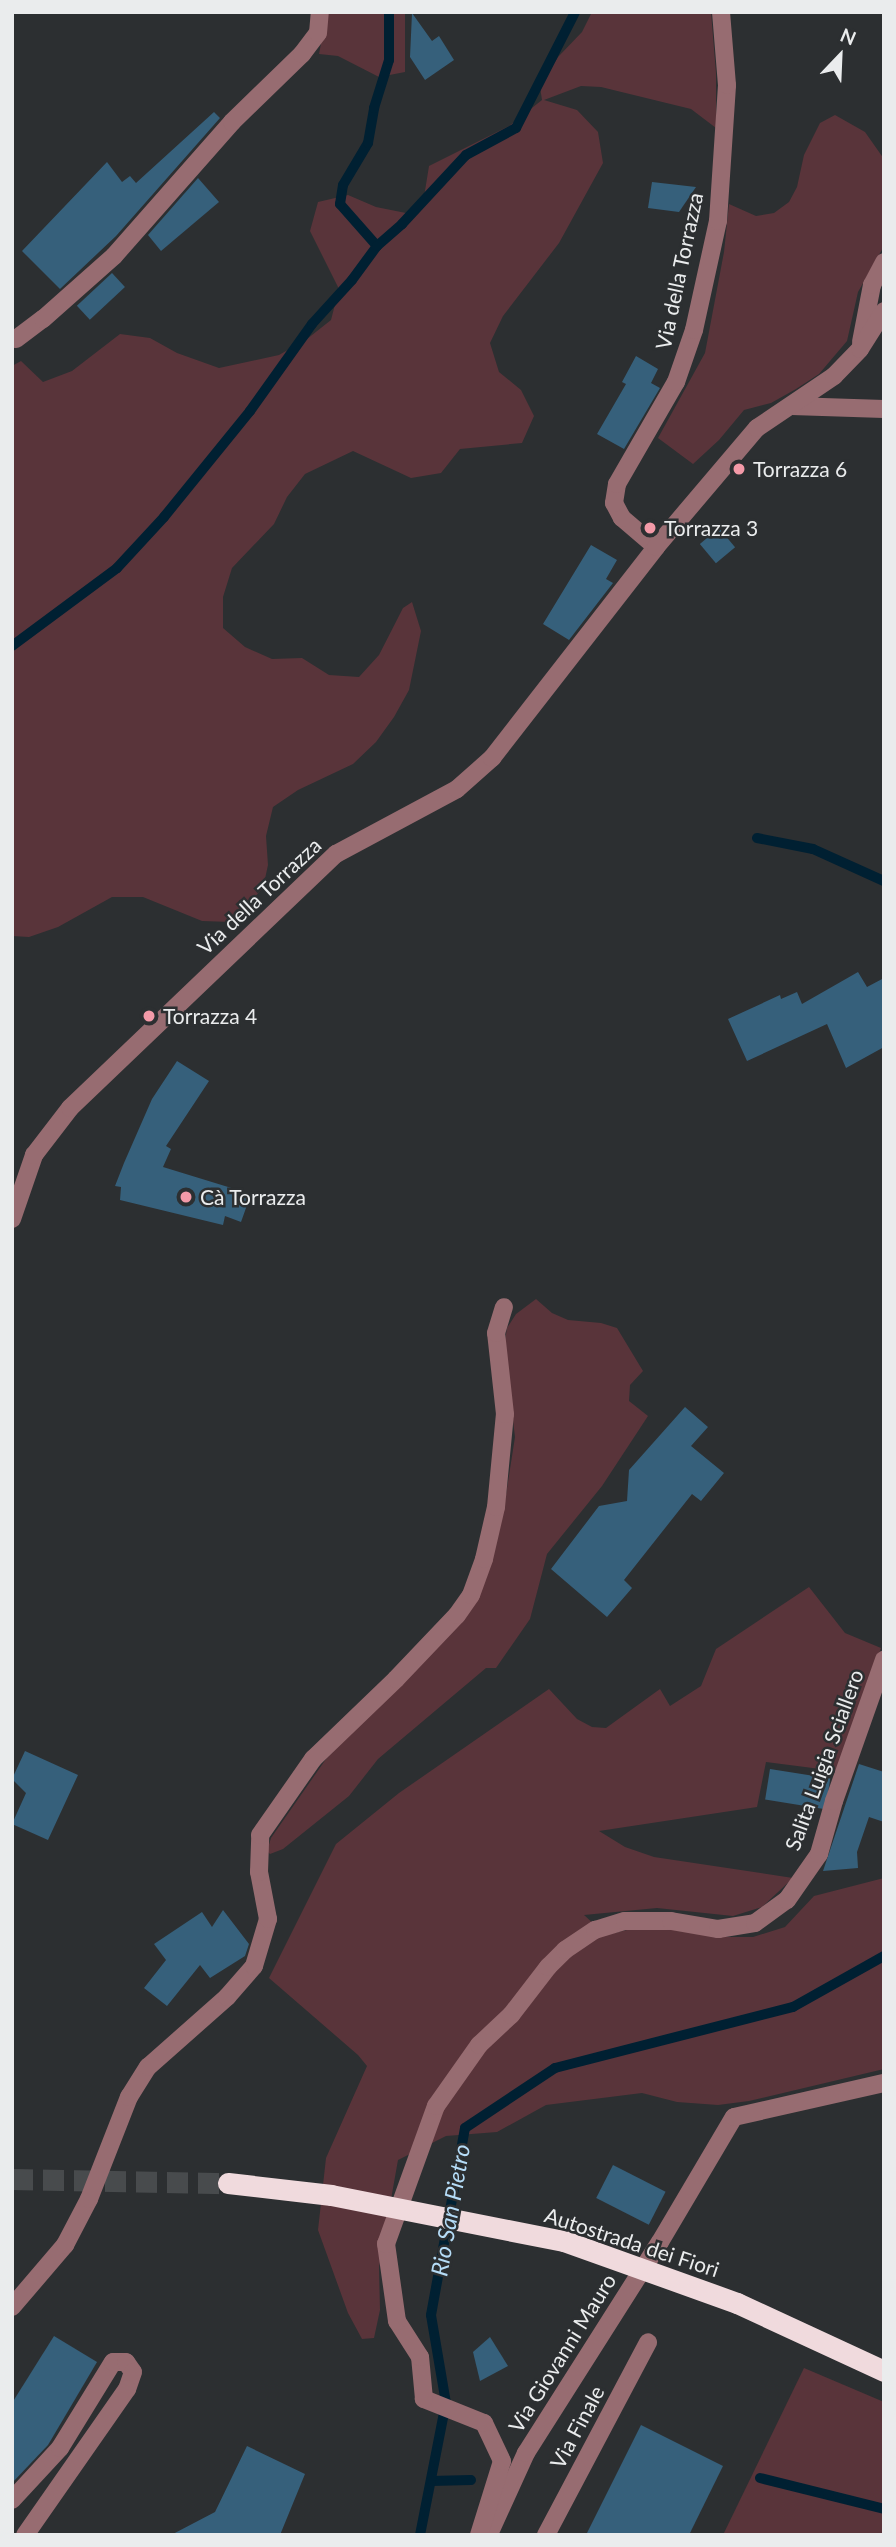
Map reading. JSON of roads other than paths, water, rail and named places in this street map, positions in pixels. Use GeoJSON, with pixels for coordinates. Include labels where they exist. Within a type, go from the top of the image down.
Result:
{"type":"FeatureCollection","features":[{"type":"Feature","properties":{"kind":"highway","name":"Autostrada dei Fiori"},"geometry":{"type":"LineString","coordinates":[[228,2183],[331,2195],[564,2241],[737,2303],[884,2371]]}},
{"type":"Feature","properties":{"kind":"street"},"geometry":{"type":"LineString","coordinates":[[16,339],[43,319],[114,256],[232,122],[302,54],[318,33],[320,12]]}},
{"type":"Feature","properties":{"kind":"street","name":"Via della Torrazza"},"geometry":{"type":"LineString","coordinates":[[656,547],[622,518],[614,503],[617,484],[676,382],[694,330],[718,220],[727,85],[721,12]]}},
{"type":"Feature","properties":{"kind":"street"},"geometry":{"type":"LineString","coordinates":[[860,349],[872,285],[884,262]]}},
{"type":"Feature","properties":{"kind":"street","name":"Via della Torrazza"},"geometry":{"type":"LineString","coordinates":[[12,1219],[34,1155],[70,1108],[336,854],[457,789],[492,758],[656,547],[757,428],[792,407],[834,376],[860,349],[884,311]]}},
{"type":"Feature","properties":{"kind":"street"},"geometry":{"type":"LineString","coordinates":[[792,407],[884,409]]}},
{"type":"Feature","properties":{"kind":"street"},"geometry":{"type":"LineString","coordinates":[[12,2307],[65,2245],[89,2199],[129,2097],[148,2067],[228,1997],[254,1966],[268,1919],[259,1872],[260,1835],[313,1759],[396,1679],[457,1615],[471,1595],[484,1559],[496,1507],[505,1414],[496,1333],[504,1307]]}},
{"type":"Feature","properties":{"kind":"street","name":"Salita Luigia Sciallero"},"geometry":{"type":"LineString","coordinates":[[479,2535],[502,2461],[484,2423],[424,2399],[420,2357],[397,2322],[386,2244],[441,2097],[479,2045],[511,2015],[548,1967],[565,1950],[595,1930],[625,1921],[671,1921],[718,1929],[755,1923],[787,1900],[819,1854],[834,1801],[884,1660]]}},
{"type":"Feature","properties":{"kind":"street","name":"Via Giovanni Mauro"},"geometry":{"type":"LineString","coordinates":[[489,2535],[526,2453],[660,2242],[734,2117],[884,2083]]}},
{"type":"Feature","properties":{"kind":"street","name":"Via Finale"},"geometry":{"type":"LineString","coordinates":[[546,2535],[648,2342]]}},
{"type":"Feature","properties":{"kind":"street"},"geometry":{"type":"LineString","coordinates":[[12,2500],[60,2448],[113,2362],[126,2362],[133,2372],[127,2389],[25,2535]]}},
{"type":"Feature","properties":{"kind":"waterway"},"geometry":{"type":"LineString","coordinates":[[377,246],[340,204],[343,185],[368,143],[374,108],[389,60],[389,12]]}},
{"type":"Feature","properties":{"kind":"waterway"},"geometry":{"type":"LineString","coordinates":[[12,646],[117,568],[164,517],[250,411],[312,324],[352,280],[377,246],[402,224],[466,155],[516,128],[575,12]]}},
{"type":"Feature","properties":{"kind":"waterway"},"geometry":{"type":"LineString","coordinates":[[757,838],[813,849],[884,881]]}},
{"type":"Feature","properties":{"kind":"waterway","name":"Rio San Pietro"},"geometry":{"type":"LineString","coordinates":[[420,2535],[446,2403],[431,2315],[465,2128],[555,2068],[793,2007],[884,1956]]}},
{"type":"Feature","properties":{"kind":"waterway"},"geometry":{"type":"LineString","coordinates":[[760,2478],[884,2509]]}},
{"type":"Feature","properties":{"kind":"waterway"},"geometry":{"type":"LineString","coordinates":[[431,2481],[471,2480]]}},
{"type":"Feature","properties":{"kind":"tunnel"},"geometry":{"type":"LineString","coordinates":[[12,2179],[228,2183]]}},
{"type":"Feature","properties":{"kind":"place","name":"Torrazza 6"},"geometry":{"type":"Point","coordinates":[739,469]}},
{"type":"Feature","properties":{"kind":"place","name":"Torrazza 3"},"geometry":{"type":"Point","coordinates":[650,528]}},
{"type":"Feature","properties":{"kind":"place","name":"Torrazza 4"},"geometry":{"type":"Point","coordinates":[149,1016]}},
{"type":"Feature","properties":{"kind":"place","name":"Cà Torrazza"},"geometry":{"type":"Point","coordinates":[186,1197]}}]}
